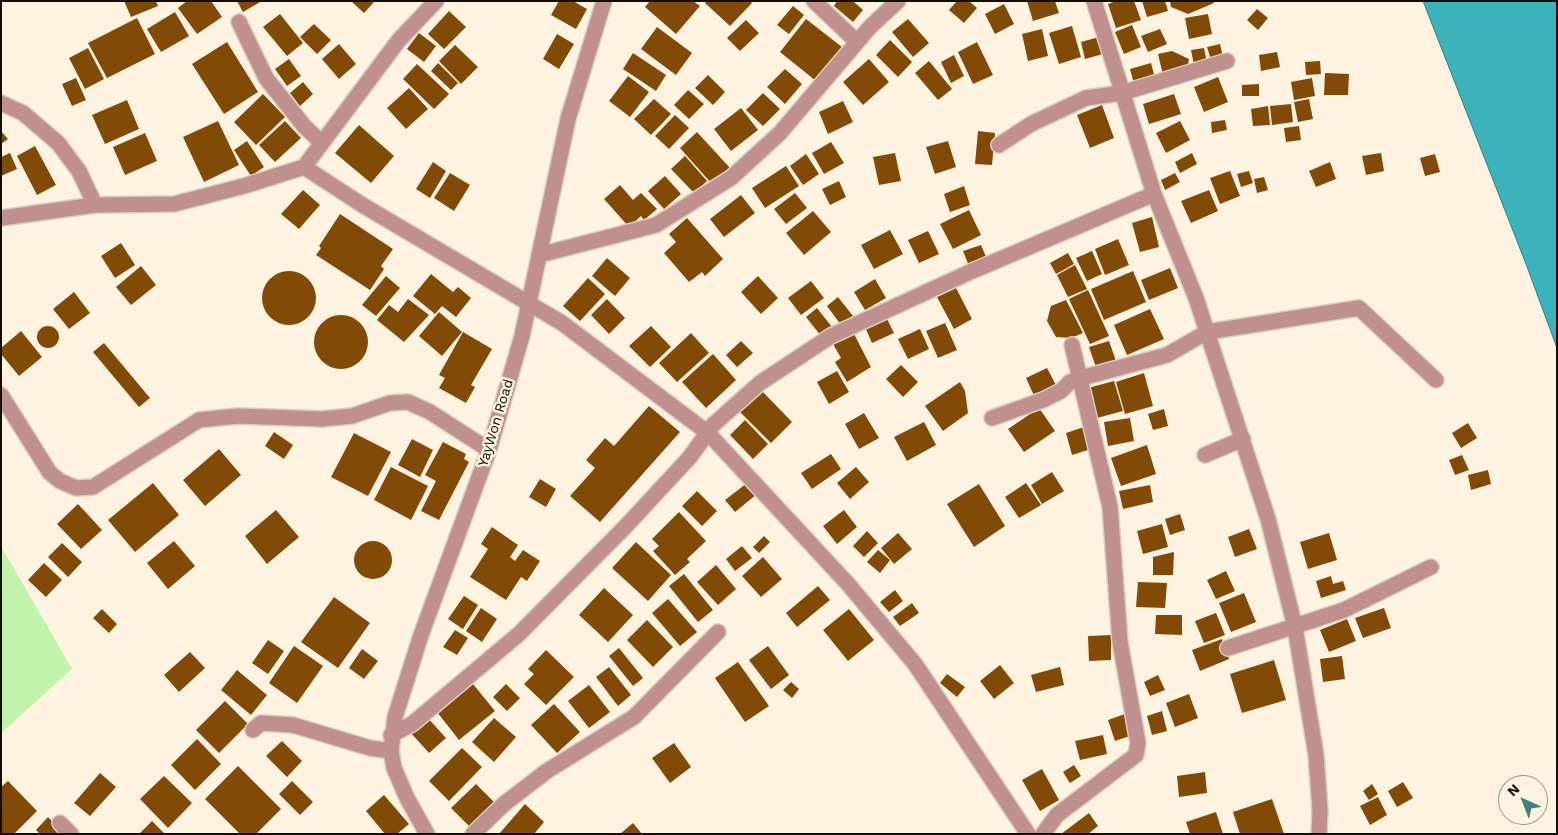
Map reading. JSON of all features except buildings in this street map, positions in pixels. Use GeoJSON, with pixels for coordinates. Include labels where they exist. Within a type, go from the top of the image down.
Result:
{"type":"FeatureCollection","features":[{"type":"Feature","properties":{"kind":"street"},"geometry":{"type":"LineString","coordinates":[[1,218],[95,204],[174,204],[244,186],[304,167],[399,40],[436,1]]}},
{"type":"Feature","properties":{"kind":"street","name":"YayWon Road"},"geometry":{"type":"LineString","coordinates":[[391,743],[421,635],[489,450],[522,336],[568,119],[604,1]]}},
{"type":"Feature","properties":{"kind":"street"},"geometry":{"type":"LineString","coordinates":[[814,1],[857,42]]}},
{"type":"Feature","properties":{"kind":"street"},"geometry":{"type":"LineString","coordinates":[[538,255],[656,225],[731,178],[780,133],[870,27],[898,1]]}},
{"type":"Feature","properties":{"kind":"street"},"geometry":{"type":"LineString","coordinates":[[1094,1],[1154,194],[1207,332],[1268,518],[1295,627],[1316,756],[1320,810],[1319,834]]}},
{"type":"Feature","properties":{"kind":"street"},"geometry":{"type":"LineString","coordinates":[[239,22],[266,78],[304,126],[322,143]]}},
{"type":"Feature","properties":{"kind":"street"},"geometry":{"type":"LineString","coordinates":[[999,145],[1031,124],[1086,98],[1122,93],[1227,61]]}},
{"type":"Feature","properties":{"kind":"street"},"geometry":{"type":"LineString","coordinates":[[1,103],[23,113],[58,143],[79,171],[95,204]]}},
{"type":"Feature","properties":{"kind":"street"},"geometry":{"type":"LineString","coordinates":[[304,167],[364,206],[528,301],[562,323],[708,433],[848,584],[915,664],[1028,834]]}},
{"type":"Feature","properties":{"kind":"street"},"geometry":{"type":"LineString","coordinates":[[252,730],[261,723],[293,725],[370,748],[391,743],[519,634],[633,518],[690,457],[708,433],[760,383],[830,336],[970,272],[1154,194]]}},
{"type":"Feature","properties":{"kind":"street"},"geometry":{"type":"LineString","coordinates":[[992,418],[1043,400],[1061,391],[1070,382],[1081,378],[1168,355],[1207,332],[1359,308],[1436,380]]}},
{"type":"Feature","properties":{"kind":"street"},"geometry":{"type":"LineString","coordinates":[[1043,834],[1057,815],[1136,755],[1138,743],[1120,642],[1110,507],[1072,345]]}},
{"type":"Feature","properties":{"kind":"street"},"geometry":{"type":"LineString","coordinates":[[1,394],[50,473],[60,481],[76,488],[93,487],[199,420],[238,416],[322,419],[352,416],[390,403],[408,402],[430,412],[489,450]]}},
{"type":"Feature","properties":{"kind":"street"},"geometry":{"type":"LineString","coordinates":[[1205,455],[1243,439]]}},
{"type":"Feature","properties":{"kind":"street"},"geometry":{"type":"LineString","coordinates":[[1228,648],[1344,610],[1431,567]]}},
{"type":"Feature","properties":{"kind":"street"},"geometry":{"type":"LineString","coordinates":[[473,834],[504,804],[547,771],[634,717],[718,632]]}},
{"type":"Feature","properties":{"kind":"street"},"geometry":{"type":"LineString","coordinates":[[391,743],[398,778],[426,834]]}},
{"type":"Feature","properties":{"kind":"street"},"geometry":{"type":"LineString","coordinates":[[60,822],[71,834]]}},
{"type":"Feature","properties":{"kind":"green space"},"geometry":{"type":"Polygon","coordinates":[[[1,546],[72,669],[1,733],[1,546]]]}},
{"type":"Feature","properties":{"kind":"water"},"geometry":{"type":"Polygon","coordinates":[[[1423,1],[1557,1],[1557,348],[1526,264],[1423,1]]]}}]}
